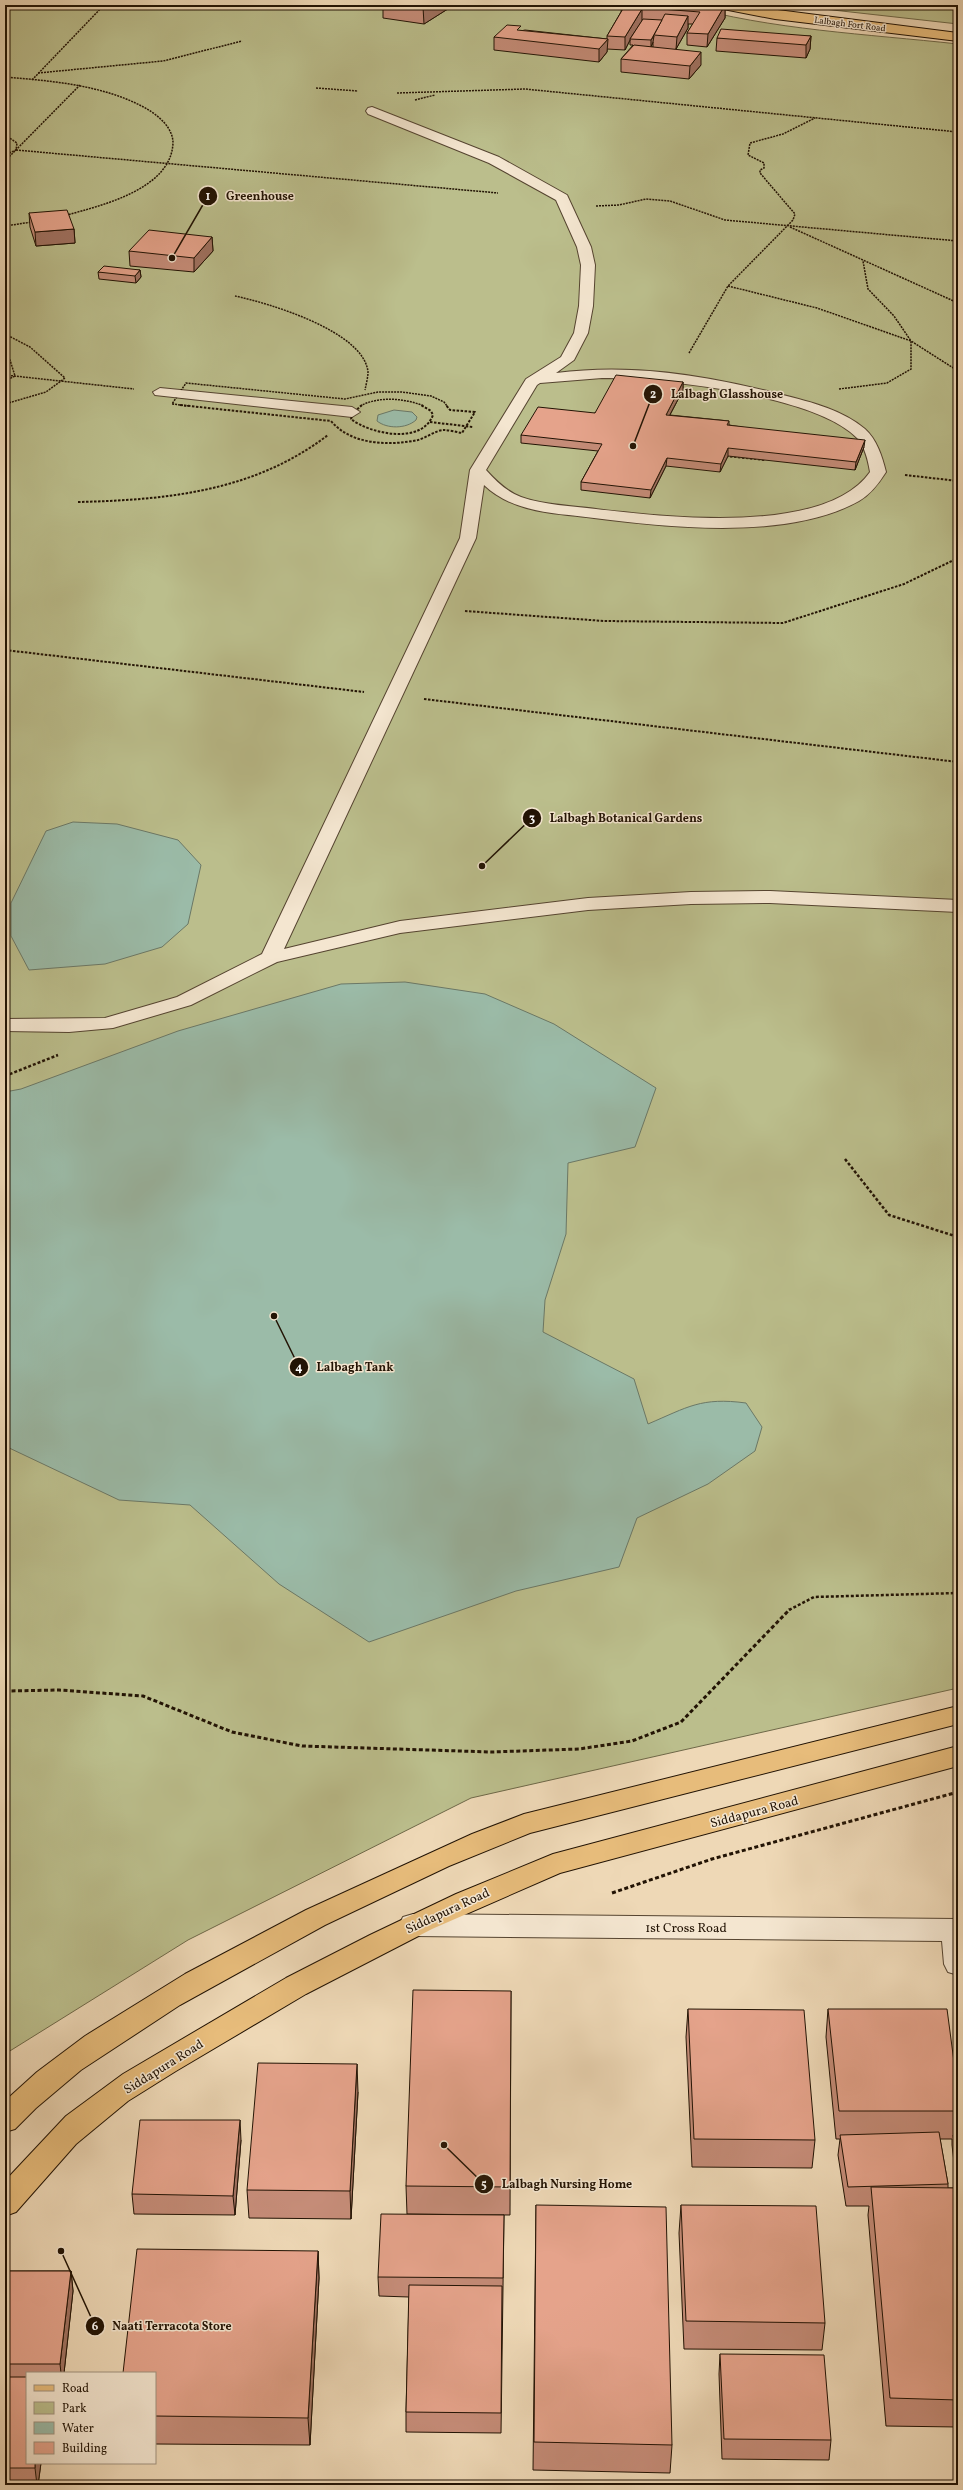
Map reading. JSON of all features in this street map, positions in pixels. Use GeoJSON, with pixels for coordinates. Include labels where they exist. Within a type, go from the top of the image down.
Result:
{"type":"FeatureCollection","features":[{"type":"Feature","properties":{"kind":"main road","name":"Lalbagh Fort Road"},"geometry":{"type":"LineString","coordinates":[[718,5],[775,15],[958,37]]}},
{"type":"Feature","properties":{"kind":"main road","name":"Lalbagh Fort Road"},"geometry":{"type":"LineString","coordinates":[[759,5],[958,29]]}},
{"type":"Feature","properties":{"kind":"main road"},"geometry":{"type":"LineString","coordinates":[[5,2120],[17,2107],[74,2060],[126,2022],[263,1943],[371,1888],[465,1847],[524,1824],[958,1715]]}},
{"type":"Feature","properties":{"kind":"main road","name":"Siddapura Road"},"geometry":{"type":"LineString","coordinates":[[5,2203],[32,2171],[88,2116],[143,2076],[312,1976],[413,1925],[494,1888],[553,1864],[958,1756]]}},
{"type":"Feature","properties":{"kind":"street"},"geometry":{"type":"LineString","coordinates":[[270,958],[468,538],[478,470],[531,382],[567,360],[583,326],[586,306],[588,265],[584,248],[562,198],[494,160],[372,112]]}},
{"type":"Feature","properties":{"kind":"street"},"geometry":{"type":"LineString","coordinates":[[478,470],[491,484],[511,498],[551,507],[609,515],[718,522],[792,518],[827,509],[854,498],[869,485],[878,472],[874,452],[860,433],[841,419],[816,408],[765,395],[697,380],[676,377],[569,374],[531,382]]}},
{"type":"Feature","properties":{"kind":"street"},"geometry":{"type":"LineString","coordinates":[[160,392],[350,411]]}},
{"type":"Feature","properties":{"kind":"street"},"geometry":{"type":"LineString","coordinates":[[5,1025],[69,1026],[106,1024],[184,1001],[270,958],[400,927],[588,904],[770,896],[958,906]]}},
{"type":"Feature","properties":{"kind":"street","name":"1st Cross Road"},"geometry":{"type":"LineString","coordinates":[[413,1925],[956,1930]]}},
{"type":"Feature","properties":{"kind":"street"},"geometry":{"type":"LineString","coordinates":[[956,1930],[958,1964]]}},
{"type":"Feature","properties":{"kind":"path"},"geometry":{"type":"LineString","coordinates":[[32,80],[104,5]]}},
{"type":"Feature","properties":{"kind":"path"},"geometry":{"type":"LineString","coordinates":[[305,5],[323,7],[334,5]]}},
{"type":"Feature","properties":{"kind":"path"},"geometry":{"type":"LineString","coordinates":[[38,73],[72,68],[120,66],[181,58],[242,41]]}},
{"type":"Feature","properties":{"kind":"path"},"geometry":{"type":"LineString","coordinates":[[5,77],[80,85],[117,96],[142,106],[159,117],[172,132],[175,148],[168,165],[153,179],[130,193],[90,209],[65,215]]}},
{"type":"Feature","properties":{"kind":"path"},"geometry":{"type":"LineString","coordinates":[[5,161],[80,85]]}},
{"type":"Feature","properties":{"kind":"path"},"geometry":{"type":"LineString","coordinates":[[316,88],[363,92]]}},
{"type":"Feature","properties":{"kind":"path"},"geometry":{"type":"LineString","coordinates":[[393,92],[439,94],[486,88],[524,89],[958,132]]}},
{"type":"Feature","properties":{"kind":"path"},"geometry":{"type":"LineString","coordinates":[[676,377],[728,286],[788,226],[795,214],[760,173],[760,170],[764,168],[764,162],[748,155],[748,146],[750,143],[783,134],[815,118]]}},
{"type":"Feature","properties":{"kind":"path"},"geometry":{"type":"LineString","coordinates":[[5,135],[17,143],[16,150]]}},
{"type":"Feature","properties":{"kind":"path"},"geometry":{"type":"LineString","coordinates":[[5,155],[16,150],[168,165],[500,193]]}},
{"type":"Feature","properties":{"kind":"path"},"geometry":{"type":"LineString","coordinates":[[562,198],[601,207],[635,203],[646,199],[670,201],[724,220],[958,241]]}},
{"type":"Feature","properties":{"kind":"path"},"geometry":{"type":"LineString","coordinates":[[5,226],[39,221]]}},
{"type":"Feature","properties":{"kind":"path"},"geometry":{"type":"LineString","coordinates":[[788,226],[958,303]]}},
{"type":"Feature","properties":{"kind":"path"},"geometry":{"type":"LineString","coordinates":[[834,389],[872,386],[903,377],[911,369],[911,341],[894,316],[868,289],[863,261]]}},
{"type":"Feature","properties":{"kind":"path"},"geometry":{"type":"LineString","coordinates":[[728,286],[817,308],[911,341],[958,371]]}},
{"type":"Feature","properties":{"kind":"path"},"geometry":{"type":"LineString","coordinates":[[235,296],[282,308],[318,324],[349,342],[365,364],[367,376],[366,386],[362,395],[350,411],[335,427]]}},
{"type":"Feature","properties":{"kind":"path"},"geometry":{"type":"LineString","coordinates":[[5,334],[30,347],[65,378],[63,381]]}},
{"type":"Feature","properties":{"kind":"path"},"geometry":{"type":"LineString","coordinates":[[5,355],[10,360],[15,376]]}},
{"type":"Feature","properties":{"kind":"path"},"geometry":{"type":"LineString","coordinates":[[5,375],[160,392]]}},
{"type":"Feature","properties":{"kind":"path"},"geometry":{"type":"LineString","coordinates":[[5,381],[15,376]]}},
{"type":"Feature","properties":{"kind":"path"},"geometry":{"type":"LineString","coordinates":[[5,404],[46,392],[63,381]]}},
{"type":"Feature","properties":{"kind":"path"},"geometry":{"type":"LineString","coordinates":[[405,400],[426,406],[431,411],[433,417],[430,422],[420,429],[405,433],[376,432],[357,426],[351,419],[350,411],[373,402],[405,400]]}},
{"type":"Feature","properties":{"kind":"path"},"geometry":{"type":"LineString","coordinates":[[430,422],[501,430]]}},
{"type":"Feature","properties":{"kind":"path"},"geometry":{"type":"LineString","coordinates":[[78,502],[168,497],[233,483],[301,457],[331,432]]}},
{"type":"Feature","properties":{"kind":"path"},"geometry":{"type":"LineString","coordinates":[[721,456],[768,461]]}},
{"type":"Feature","properties":{"kind":"path"},"geometry":{"type":"LineString","coordinates":[[878,472],[958,481]]}},
{"type":"Feature","properties":{"kind":"path"},"geometry":{"type":"LineString","coordinates":[[435,608],[604,621],[783,623],[904,584],[958,558]]}},
{"type":"Feature","properties":{"kind":"path"},"geometry":{"type":"LineString","coordinates":[[5,650],[958,762]]}},
{"type":"Feature","properties":{"kind":"path"},"geometry":{"type":"LineString","coordinates":[[845,1159],[890,1215],[929,1230],[958,1237]]}},
{"type":"Feature","properties":{"kind":"path"},"geometry":{"type":"LineString","coordinates":[[5,1691],[59,1690],[143,1696],[232,1732],[302,1746],[491,1752],[579,1749],[632,1741],[681,1722],[792,1607],[814,1597],[958,1593]]}},
{"type":"Feature","properties":{"kind":"path"},"geometry":{"type":"LineString","coordinates":[[608,1895],[712,1859],[958,1792]]}},
{"type":"Feature","properties":{"kind":"green space"},"geometry":{"type":"Polygon","coordinates":[[[5,5],[683,5],[785,26],[958,44],[958,1688],[471,1798],[188,1940],[5,2054],[5,5]]]}},
{"type":"Feature","properties":{"kind":"green space"},"geometry":{"type":"Polygon","coordinates":[[[788,5],[958,5],[958,24],[788,5]]]}},
{"type":"Feature","properties":{"kind":"water"},"geometry":{"type":"Polygon","coordinates":[[[394,410],[412,412],[417,417],[416,420],[407,425],[396,427],[381,424],[377,421],[378,415],[394,410]]]}},
{"type":"Feature","properties":{"kind":"water"},"geometry":{"type":"Polygon","coordinates":[[[73,822],[117,824],[178,840],[201,865],[188,924],[162,947],[105,964],[29,970],[11,936],[11,903],[46,831],[73,822]]]}},
{"type":"Feature","properties":{"kind":"water"},"geometry":{"type":"Polygon","coordinates":[[[405,982],[485,994],[554,1024],[656,1088],[635,1147],[568,1163],[566,1234],[545,1300],[543,1332],[634,1379],[648,1424],[695,1405],[717,1401],[731,1401],[746,1403],[762,1427],[755,1451],[708,1484],[637,1518],[619,1567],[516,1591],[369,1642],[279,1584],[190,1505],[119,1500],[5,1446],[5,1092],[21,1089],[178,1031],[341,984],[405,982]]]}},
{"type":"Feature","properties":{"kind":"building"},"geometry":{"type":"Polygon","coordinates":[[[413,5],[426,5],[423,7],[413,5]]]}},
{"type":"Feature","properties":{"kind":"building"},"geometry":{"type":"Polygon","coordinates":[[[622,5],[725,5],[708,34],[687,33],[700,12],[622,5]]]}},
{"type":"Feature","properties":{"kind":"building"},"geometry":{"type":"Polygon","coordinates":[[[624,7],[642,9],[625,37],[607,36],[624,7]]]}},
{"type":"Feature","properties":{"kind":"building"},"geometry":{"type":"Polygon","coordinates":[[[665,14],[688,16],[677,37],[654,35],[665,14]]]}},
{"type":"Feature","properties":{"kind":"building"},"geometry":{"type":"Polygon","coordinates":[[[643,19],[662,20],[651,40],[630,39],[643,19]]]}},
{"type":"Feature","properties":{"kind":"building"},"geometry":{"type":"Polygon","coordinates":[[[507,25],[521,26],[517,30],[608,39],[599,49],[494,37],[507,25]]]}},
{"type":"Feature","properties":{"kind":"building"},"geometry":{"type":"Polygon","coordinates":[[[721,29],[811,36],[806,45],[717,38],[721,29]]]}},
{"type":"Feature","properties":{"kind":"building"},"geometry":{"type":"Polygon","coordinates":[[[634,45],[701,52],[690,66],[621,59],[634,45]]]}},
{"type":"Feature","properties":{"kind":"building"},"geometry":{"type":"Polygon","coordinates":[[[67,210],[74,229],[35,232],[29,213],[67,210]]]}},
{"type":"Feature","properties":{"kind":"building"},"geometry":{"type":"Polygon","coordinates":[[[149,230],[212,237],[194,258],[129,251],[149,230]]]}},
{"type":"Feature","properties":{"kind":"building"},"geometry":{"type":"Polygon","coordinates":[[[104,266],[140,270],[135,276],[98,272],[104,266]]]}},
{"type":"Feature","properties":{"kind":"building"},"geometry":{"type":"Polygon","coordinates":[[[616,375],[683,382],[666,415],[729,421],[727,425],[865,440],[856,462],[728,448],[721,464],[667,458],[651,490],[581,482],[602,444],[521,435],[538,407],[595,413],[616,375]]]}},
{"type":"Feature","properties":{"kind":"building"},"geometry":{"type":"Polygon","coordinates":[[[413,1990],[511,1991],[510,2187],[406,2186],[413,1990]]]}},
{"type":"Feature","properties":{"kind":"building"},"geometry":{"type":"Polygon","coordinates":[[[688,2009],[804,2010],[815,2140],[694,2139],[688,2009]]]}},
{"type":"Feature","properties":{"kind":"building"},"geometry":{"type":"Polygon","coordinates":[[[828,2009],[947,2009],[958,2092],[958,2111],[839,2111],[828,2009]]]}},
{"type":"Feature","properties":{"kind":"building"},"geometry":{"type":"Polygon","coordinates":[[[258,2063],[357,2064],[350,2191],[247,2190],[258,2063]]]}},
{"type":"Feature","properties":{"kind":"building"},"geometry":{"type":"Polygon","coordinates":[[[140,2120],[240,2120],[233,2196],[132,2194],[140,2120]]]}},
{"type":"Feature","properties":{"kind":"building"},"geometry":{"type":"Polygon","coordinates":[[[939,2132],[948,2184],[848,2187],[840,2135],[939,2132]]]}},
{"type":"Feature","properties":{"kind":"building"},"geometry":{"type":"Polygon","coordinates":[[[953,2135],[958,2135],[958,2173],[953,2135]]]}},
{"type":"Feature","properties":{"kind":"building"},"geometry":{"type":"Polygon","coordinates":[[[871,2187],[958,2188],[958,2400],[890,2398],[871,2187]]]}},
{"type":"Feature","properties":{"kind":"building"},"geometry":{"type":"Polygon","coordinates":[[[536,2205],[666,2207],[672,2445],[534,2442],[536,2205]]]}},
{"type":"Feature","properties":{"kind":"building"},"geometry":{"type":"Polygon","coordinates":[[[681,2205],[816,2206],[825,2323],[686,2321],[681,2205]]]}},
{"type":"Feature","properties":{"kind":"building"},"geometry":{"type":"Polygon","coordinates":[[[381,2214],[504,2215],[503,2278],[378,2277],[381,2214]]]}},
{"type":"Feature","properties":{"kind":"building"},"geometry":{"type":"Polygon","coordinates":[[[137,2249],[318,2251],[308,2418],[156,2416],[156,2372],[123,2372],[137,2249]]]}},
{"type":"Feature","properties":{"kind":"building"},"geometry":{"type":"Polygon","coordinates":[[[5,2271],[71,2271],[60,2364],[5,2364],[5,2271]]]}},
{"type":"Feature","properties":{"kind":"building"},"geometry":{"type":"Polygon","coordinates":[[[409,2285],[502,2286],[501,2413],[406,2412],[409,2285]]]}},
{"type":"Feature","properties":{"kind":"building"},"geometry":{"type":"Polygon","coordinates":[[[720,2354],[824,2355],[831,2440],[724,2439],[720,2354]]]}},
{"type":"Feature","properties":{"kind":"building"},"geometry":{"type":"Polygon","coordinates":[[[5,2377],[26,2377],[26,2464],[35,2464],[35,2468],[5,2468],[5,2377]]]}},
{"type":"Feature","properties":{"kind":"place","name":"Greenhouse"},"geometry":{"type":"Point","coordinates":[172,258]}},
{"type":"Feature","properties":{"kind":"place","name":"Lalbagh Glasshouse"},"geometry":{"type":"Point","coordinates":[633,446]}},
{"type":"Feature","properties":{"kind":"place","name":"Lalbagh Botanical Gardens"},"geometry":{"type":"Point","coordinates":[482,866]}},
{"type":"Feature","properties":{"kind":"place","name":"Lalbagh Tank"},"geometry":{"type":"Point","coordinates":[274,1316]}},
{"type":"Feature","properties":{"kind":"place","name":"Lalbagh Nursing Home"},"geometry":{"type":"Point","coordinates":[444,2145]}},
{"type":"Feature","properties":{"kind":"place","name":"Naati Terracota Store"},"geometry":{"type":"Point","coordinates":[61,2251]}}]}
